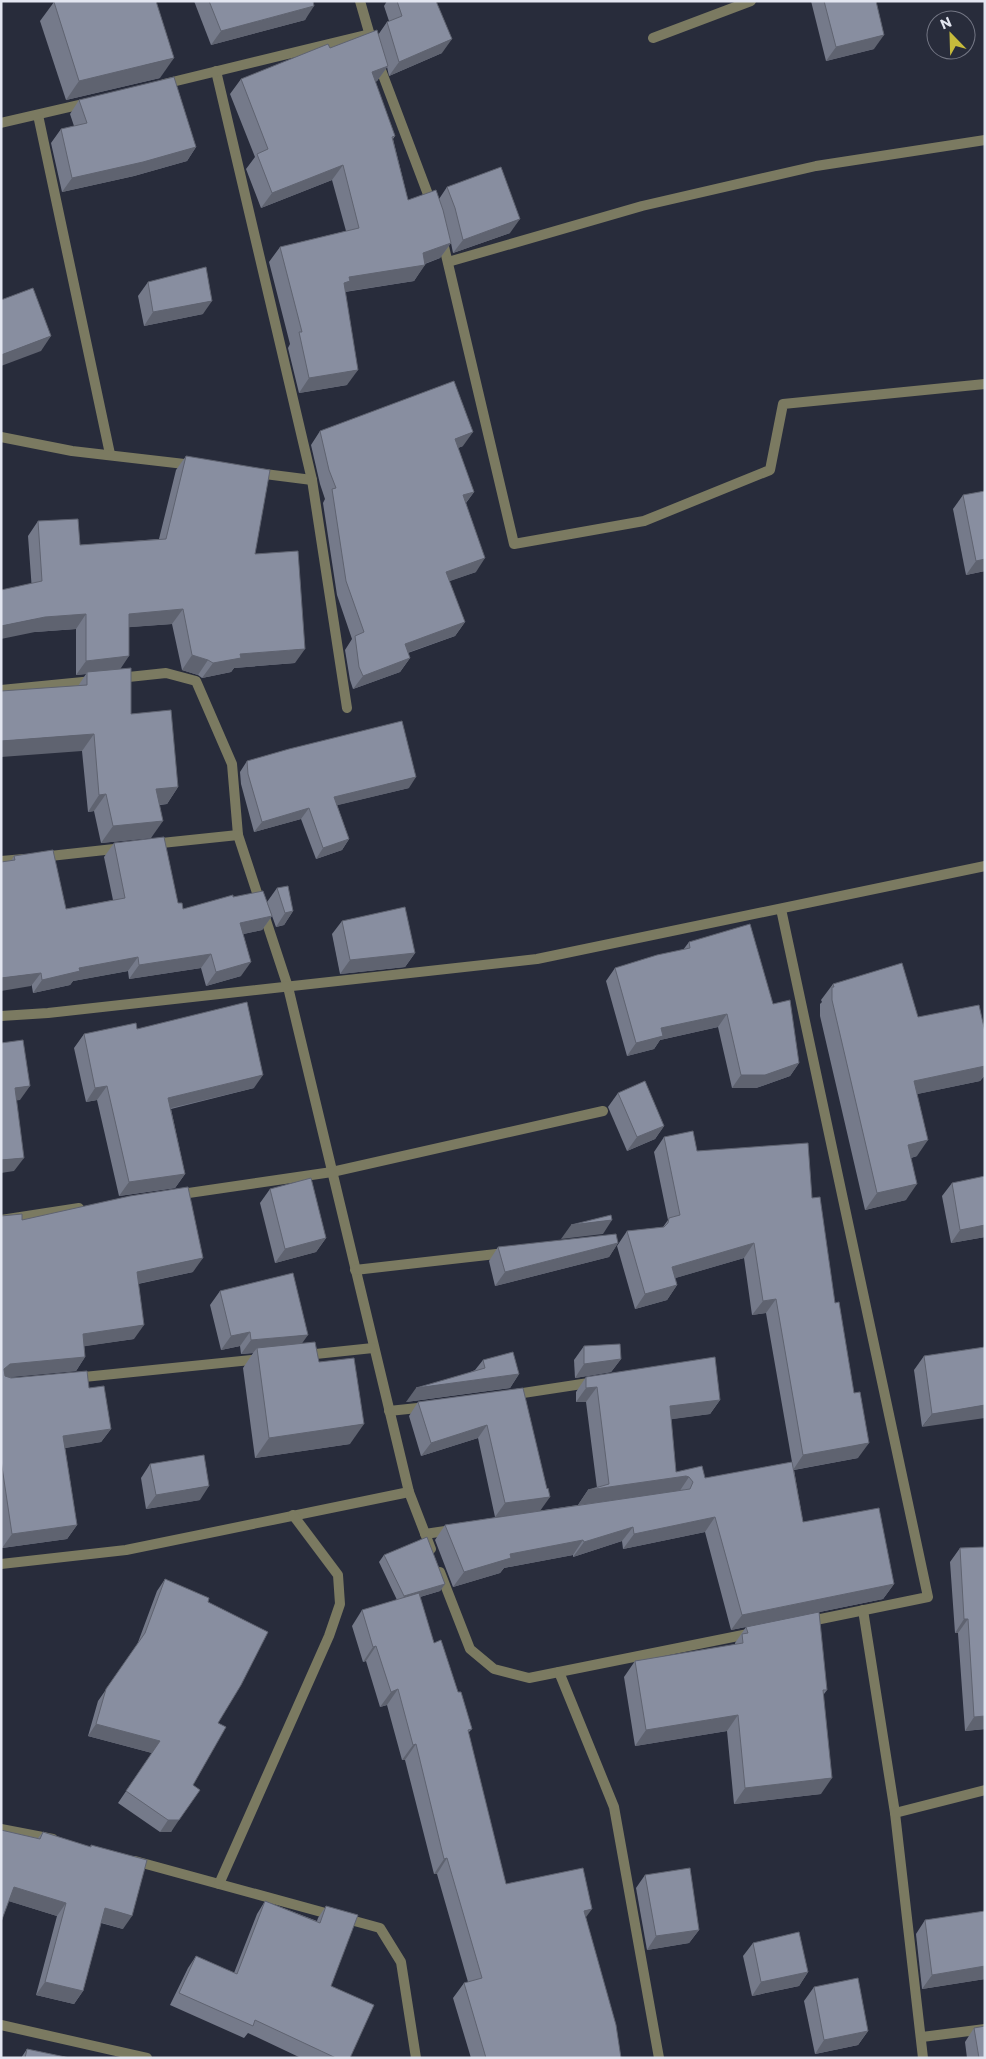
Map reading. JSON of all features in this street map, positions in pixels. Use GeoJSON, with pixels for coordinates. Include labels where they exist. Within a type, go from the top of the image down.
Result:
{"type":"FeatureCollection","features":[{"type":"Feature","properties":{"kind":"street"},"geometry":{"type":"LineString","coordinates":[[360,1],[381,73],[437,219],[514,544],[644,520],[770,470],[783,404],[985,384]]}},
{"type":"Feature","properties":{"kind":"street"},"geometry":{"type":"LineString","coordinates":[[653,38],[751,1]]}},
{"type":"Feature","properties":{"kind":"street"},"geometry":{"type":"LineString","coordinates":[[150,87],[370,34]]}},
{"type":"Feature","properties":{"kind":"street"},"geometry":{"type":"LineString","coordinates":[[216,72],[312,480],[347,708]]}},
{"type":"Feature","properties":{"kind":"street"},"geometry":{"type":"LineString","coordinates":[[1,124],[94,101]]}},
{"type":"Feature","properties":{"kind":"street"},"geometry":{"type":"LineString","coordinates":[[38,115],[110,454]]}},
{"type":"Feature","properties":{"kind":"street"},"geometry":{"type":"LineString","coordinates":[[448,262],[642,206],[816,166],[985,140]]}},
{"type":"Feature","properties":{"kind":"street"},"geometry":{"type":"LineString","coordinates":[[1,438],[72,451],[206,466]]}},
{"type":"Feature","properties":{"kind":"street"},"geometry":{"type":"LineString","coordinates":[[244,471],[312,480]]}},
{"type":"Feature","properties":{"kind":"street"},"geometry":{"type":"LineString","coordinates":[[1,690],[166,673],[196,681],[232,764],[238,835],[288,987],[408,1492],[470,1649],[494,1670],[528,1678],[765,1630]]}},
{"type":"Feature","properties":{"kind":"street"},"geometry":{"type":"LineString","coordinates":[[1,861],[238,835]]}},
{"type":"Feature","properties":{"kind":"street"},"geometry":{"type":"LineString","coordinates":[[1,1016],[48,1013],[537,959],[985,866]]}},
{"type":"Feature","properties":{"kind":"street"},"geometry":{"type":"LineString","coordinates":[[781,909],[928,1598],[794,1624]]}},
{"type":"Feature","properties":{"kind":"street"},"geometry":{"type":"LineString","coordinates":[[167,1196],[332,1172],[603,1111]]}},
{"type":"Feature","properties":{"kind":"street"},"geometry":{"type":"LineString","coordinates":[[1,1220],[89,1207]]}},
{"type":"Feature","properties":{"kind":"street"},"geometry":{"type":"LineString","coordinates":[[355,1270],[514,1252]]}},
{"type":"Feature","properties":{"kind":"street"},"geometry":{"type":"LineString","coordinates":[[295,1356],[373,1348]]}},
{"type":"Feature","properties":{"kind":"street"},"geometry":{"type":"LineString","coordinates":[[60,1379],[275,1358]]}},
{"type":"Feature","properties":{"kind":"street"},"geometry":{"type":"LineString","coordinates":[[504,1396],[610,1379]]}},
{"type":"Feature","properties":{"kind":"street"},"geometry":{"type":"LineString","coordinates":[[389,1411],[437,1406]]}},
{"type":"Feature","properties":{"kind":"street"},"geometry":{"type":"LineString","coordinates":[[1,1564],[126,1550],[408,1492]]}},
{"type":"Feature","properties":{"kind":"street"},"geometry":{"type":"LineString","coordinates":[[219,1884],[329,1636],[340,1604],[338,1575],[293,1515]]}},
{"type":"Feature","properties":{"kind":"street"},"geometry":{"type":"LineString","coordinates":[[425,1534],[464,1528]]}},
{"type":"Feature","properties":{"kind":"street"},"geometry":{"type":"LineString","coordinates":[[863,1610],[895,1814],[924,2058]]}},
{"type":"Feature","properties":{"kind":"street"},"geometry":{"type":"LineString","coordinates":[[560,1672],[614,1807],[659,2058]]}},
{"type":"Feature","properties":{"kind":"street"},"geometry":{"type":"LineString","coordinates":[[895,1814],[985,1790]]}},
{"type":"Feature","properties":{"kind":"street"},"geometry":{"type":"LineString","coordinates":[[1,1829],[35,1834],[62,1842]]}},
{"type":"Feature","properties":{"kind":"street"},"geometry":{"type":"LineString","coordinates":[[127,1859],[380,1928],[401,1962],[416,2058]]}},
{"type":"Feature","properties":{"kind":"street"},"geometry":{"type":"LineString","coordinates":[[1,2025],[148,2058]]}},
{"type":"Feature","properties":{"kind":"street"},"geometry":{"type":"LineString","coordinates":[[922,2037],[985,2029]]}},
{"type":"Feature","properties":{"kind":"building"},"geometry":{"type":"Polygon","coordinates":[[[156,1],[174,58],[79,81],[54,2],[156,1]]]}},
{"type":"Feature","properties":{"kind":"building"},"geometry":{"type":"Polygon","coordinates":[[[209,1],[313,1],[314,6],[221,31],[209,1]]]}},
{"type":"Feature","properties":{"kind":"building"},"geometry":{"type":"Polygon","coordinates":[[[397,1],[436,1],[452,39],[399,62],[387,22],[402,16],[397,1]]]}},
{"type":"Feature","properties":{"kind":"building"},"geometry":{"type":"Polygon","coordinates":[[[824,1],[876,1],[884,35],[836,47],[824,1]]]}},
{"type":"Feature","properties":{"kind":"building"},"geometry":{"type":"Polygon","coordinates":[[[377,30],[388,66],[372,72],[395,136],[392,137],[408,200],[436,190],[451,243],[423,253],[425,265],[349,277],[350,281],[344,283],[358,370],[309,378],[299,332],[302,332],[280,247],[359,228],[343,165],[272,193],[257,154],[268,149],[241,79],[328,44],[330,48],[377,30]]]}},
{"type":"Feature","properties":{"kind":"building"},"geometry":{"type":"Polygon","coordinates":[[[174,77],[196,147],[143,162],[72,178],[61,129],[87,123],[79,100],[174,77]]]}},
{"type":"Feature","properties":{"kind":"building"},"geometry":{"type":"Polygon","coordinates":[[[501,167],[520,219],[463,240],[455,208],[447,187],[501,167]]]}},
{"type":"Feature","properties":{"kind":"building"},"geometry":{"type":"Polygon","coordinates":[[[206,267],[212,301],[153,312],[148,282],[206,267]]]}},
{"type":"Feature","properties":{"kind":"building"},"geometry":{"type":"Polygon","coordinates":[[[33,288],[51,336],[1,355],[1,300],[33,288]]]}},
{"type":"Feature","properties":{"kind":"building"},"geometry":{"type":"Polygon","coordinates":[[[454,381],[473,432],[455,439],[474,492],[463,495],[485,558],[446,572],[465,622],[405,644],[410,658],[363,676],[359,667],[355,636],[364,632],[346,581],[332,489],[336,488],[329,470],[320,431],[454,381]]]}},
{"type":"Feature","properties":{"kind":"building"},"geometry":{"type":"Polygon","coordinates":[[[186,456],[270,470],[255,554],[298,551],[305,649],[240,654],[241,658],[213,663],[192,655],[183,609],[129,614],[129,656],[86,661],[86,614],[45,617],[1,626],[1,590],[42,581],[38,521],[78,519],[80,545],[166,539],[186,456]]]}},
{"type":"Feature","properties":{"kind":"building"},"geometry":{"type":"Polygon","coordinates":[[[985,491],[985,559],[976,561],[963,495],[985,491]]]}},
{"type":"Feature","properties":{"kind":"building"},"geometry":{"type":"Polygon","coordinates":[[[131,668],[131,714],[171,710],[178,787],[156,789],[163,821],[113,826],[106,794],[99,795],[94,734],[1,741],[1,691],[87,685],[87,672],[131,668]]]}},
{"type":"Feature","properties":{"kind":"building"},"geometry":{"type":"Polygon","coordinates":[[[402,721],[416,777],[334,797],[349,839],[323,848],[309,808],[262,822],[248,774],[247,761],[402,721]]]}},
{"type":"Feature","properties":{"kind":"building"},"geometry":{"type":"Polygon","coordinates":[[[164,837],[178,903],[182,903],[183,909],[233,895],[233,897],[263,891],[272,916],[240,923],[251,962],[216,972],[211,954],[139,965],[138,957],[79,968],[80,971],[42,980],[41,973],[1,978],[1,862],[15,860],[14,856],[53,850],[66,909],[125,898],[114,843],[164,837]]]}},
{"type":"Feature","properties":{"kind":"building"},"geometry":{"type":"Polygon","coordinates":[[[288,886],[293,911],[285,913],[277,888],[288,886]]]}},
{"type":"Feature","properties":{"kind":"building"},"geometry":{"type":"Polygon","coordinates":[[[405,907],[415,953],[350,960],[342,921],[405,907]]]}},
{"type":"Feature","properties":{"kind":"building"},"geometry":{"type":"Polygon","coordinates":[[[750,924],[773,1004],[790,1000],[799,1063],[765,1075],[741,1075],[727,1014],[661,1028],[663,1036],[636,1043],[615,968],[657,955],[690,948],[689,942],[750,924]]]}},
{"type":"Feature","properties":{"kind":"building"},"geometry":{"type":"Polygon","coordinates":[[[902,963],[918,1017],[979,1005],[985,1032],[985,1066],[914,1081],[928,1140],[908,1145],[917,1184],[877,1193],[832,1000],[832,987],[834,987],[833,984],[902,963]]]}},
{"type":"Feature","properties":{"kind":"building"},"geometry":{"type":"Polygon","coordinates":[[[247,1002],[263,1075],[168,1098],[185,1174],[129,1182],[107,1086],[95,1088],[84,1034],[136,1023],[137,1029],[247,1002]]]}},
{"type":"Feature","properties":{"kind":"building"},"geometry":{"type":"Polygon","coordinates":[[[23,1040],[30,1086],[15,1088],[24,1158],[1,1160],[1,1043],[23,1040]]]}},
{"type":"Feature","properties":{"kind":"building"},"geometry":{"type":"Polygon","coordinates":[[[645,1081],[664,1126],[637,1137],[618,1093],[645,1081]]]}},
{"type":"Feature","properties":{"kind":"building"},"geometry":{"type":"Polygon","coordinates":[[[693,1131],[697,1151],[808,1143],[812,1198],[820,1197],[835,1303],[839,1302],[854,1393],[860,1392],[869,1443],[803,1455],[776,1299],[763,1301],[754,1243],[672,1267],[677,1285],[645,1294],[627,1231],[664,1227],[668,1223],[669,1218],[680,1215],[664,1137],[693,1131]]]}},
{"type":"Feature","properties":{"kind":"building"},"geometry":{"type":"Polygon","coordinates":[[[985,1176],[985,1225],[960,1230],[952,1183],[985,1176]]]}},
{"type":"Feature","properties":{"kind":"building"},"geometry":{"type":"Polygon","coordinates":[[[311,1178],[326,1238],[285,1249],[270,1189],[311,1178]]]}},
{"type":"Feature","properties":{"kind":"building"},"geometry":{"type":"Polygon","coordinates":[[[188,1187],[203,1258],[137,1272],[144,1325],[83,1334],[85,1357],[10,1364],[4,1369],[5,1376],[11,1378],[87,1371],[89,1388],[104,1386],[111,1429],[63,1436],[77,1525],[12,1534],[1,1460],[1,1216],[22,1214],[22,1220],[130,1196],[188,1187]]]}},
{"type":"Feature","properties":{"kind":"building"},"geometry":{"type":"Polygon","coordinates":[[[611,1215],[612,1220],[571,1225],[611,1215]]]}},
{"type":"Feature","properties":{"kind":"building"},"geometry":{"type":"Polygon","coordinates":[[[616,1234],[618,1243],[505,1272],[498,1247],[616,1234]]]}},
{"type":"Feature","properties":{"kind":"building"},"geometry":{"type":"Polygon","coordinates":[[[293,1273],[308,1335],[251,1340],[250,1332],[231,1336],[220,1291],[293,1273]]]}},
{"type":"Feature","properties":{"kind":"building"},"geometry":{"type":"Polygon","coordinates":[[[315,1342],[319,1362],[354,1358],[364,1424],[269,1438],[257,1348],[315,1342]]]}},
{"type":"Feature","properties":{"kind":"building"},"geometry":{"type":"Polygon","coordinates":[[[620,1344],[621,1359],[584,1364],[584,1346],[620,1344]]]}},
{"type":"Feature","properties":{"kind":"building"},"geometry":{"type":"Polygon","coordinates":[[[985,1347],[985,1405],[932,1414],[924,1356],[985,1347]]]}},
{"type":"Feature","properties":{"kind":"building"},"geometry":{"type":"Polygon","coordinates":[[[513,1352],[519,1374],[416,1388],[485,1368],[483,1360],[513,1352]]]}},
{"type":"Feature","properties":{"kind":"building"},"geometry":{"type":"Polygon","coordinates":[[[715,1357],[720,1400],[670,1406],[676,1472],[702,1466],[705,1478],[792,1462],[803,1522],[879,1508],[894,1584],[742,1615],[715,1517],[634,1534],[633,1527],[584,1542],[583,1540],[510,1554],[511,1558],[464,1572],[445,1525],[690,1489],[693,1482],[686,1476],[588,1490],[609,1484],[597,1387],[586,1388],[586,1377],[715,1357]]]}},
{"type":"Feature","properties":{"kind":"building"},"geometry":{"type":"Polygon","coordinates":[[[523,1388],[550,1497],[505,1503],[487,1425],[431,1443],[418,1402],[523,1388]]]}},
{"type":"Feature","properties":{"kind":"building"},"geometry":{"type":"Polygon","coordinates":[[[204,1455],[209,1486],[156,1495],[150,1464],[204,1455]]]}},
{"type":"Feature","properties":{"kind":"building"},"geometry":{"type":"Polygon","coordinates":[[[427,1537],[445,1584],[404,1596],[384,1555],[427,1537]]]}},
{"type":"Feature","properties":{"kind":"building"},"geometry":{"type":"Polygon","coordinates":[[[985,1547],[985,1716],[974,1717],[968,1619],[964,1619],[960,1548],[985,1547]]]}},
{"type":"Feature","properties":{"kind":"building"},"geometry":{"type":"Polygon","coordinates":[[[165,1579],[209,1598],[208,1602],[268,1632],[241,1685],[218,1723],[226,1727],[193,1785],[200,1790],[179,1820],[168,1820],[126,1791],[160,1741],[96,1724],[106,1689],[145,1633],[165,1579]]]}},
{"type":"Feature","properties":{"kind":"building"},"geometry":{"type":"Polygon","coordinates":[[[419,1593],[434,1643],[441,1640],[458,1692],[461,1692],[472,1729],[468,1730],[506,1884],[583,1868],[592,1909],[584,1911],[616,2025],[621,2058],[486,2058],[464,1983],[482,1978],[447,1858],[444,1859],[416,1744],[413,1745],[398,1689],[391,1692],[376,1646],[373,1647],[362,1610],[419,1593]]]}},
{"type":"Feature","properties":{"kind":"building"},"geometry":{"type":"Polygon","coordinates":[[[819,1612],[827,1690],[823,1690],[832,1778],[745,1788],[738,1715],[646,1730],[635,1661],[743,1643],[742,1634],[748,1633],[746,1627],[819,1612]]]}},
{"type":"Feature","properties":{"kind":"building"},"geometry":{"type":"Polygon","coordinates":[[[1,1830],[40,1839],[43,1832],[91,1847],[91,1845],[147,1860],[132,1916],[105,1908],[83,1991],[45,1982],[66,1903],[14,1887],[1,1922],[1,1830]]]}},
{"type":"Feature","properties":{"kind":"building"},"geometry":{"type":"Polygon","coordinates":[[[690,1868],[699,1930],[656,1936],[645,1875],[690,1868]]]}},
{"type":"Feature","properties":{"kind":"building"},"geometry":{"type":"Polygon","coordinates":[[[265,1901],[320,1923],[326,1906],[358,1915],[331,1986],[374,2005],[350,2058],[336,2058],[255,2020],[253,2026],[179,1993],[196,1956],[237,1974],[265,1901]]]}},
{"type":"Feature","properties":{"kind":"building"},"geometry":{"type":"Polygon","coordinates":[[[985,1911],[985,1966],[932,1975],[925,1920],[985,1911]]]}},
{"type":"Feature","properties":{"kind":"building"},"geometry":{"type":"Polygon","coordinates":[[[799,1932],[808,1972],[761,1982],[753,1943],[799,1932]]]}},
{"type":"Feature","properties":{"kind":"building"},"geometry":{"type":"Polygon","coordinates":[[[858,1978],[868,2031],[824,2040],[814,1987],[858,1978]]]}},
{"type":"Feature","properties":{"kind":"building"},"geometry":{"type":"Polygon","coordinates":[[[985,2026],[985,2058],[979,2058],[974,2028],[985,2026]]]}},
{"type":"Feature","properties":{"kind":"building"},"geometry":{"type":"Polygon","coordinates":[[[27,2049],[70,2058],[25,2058],[27,2049]]]}}]}
